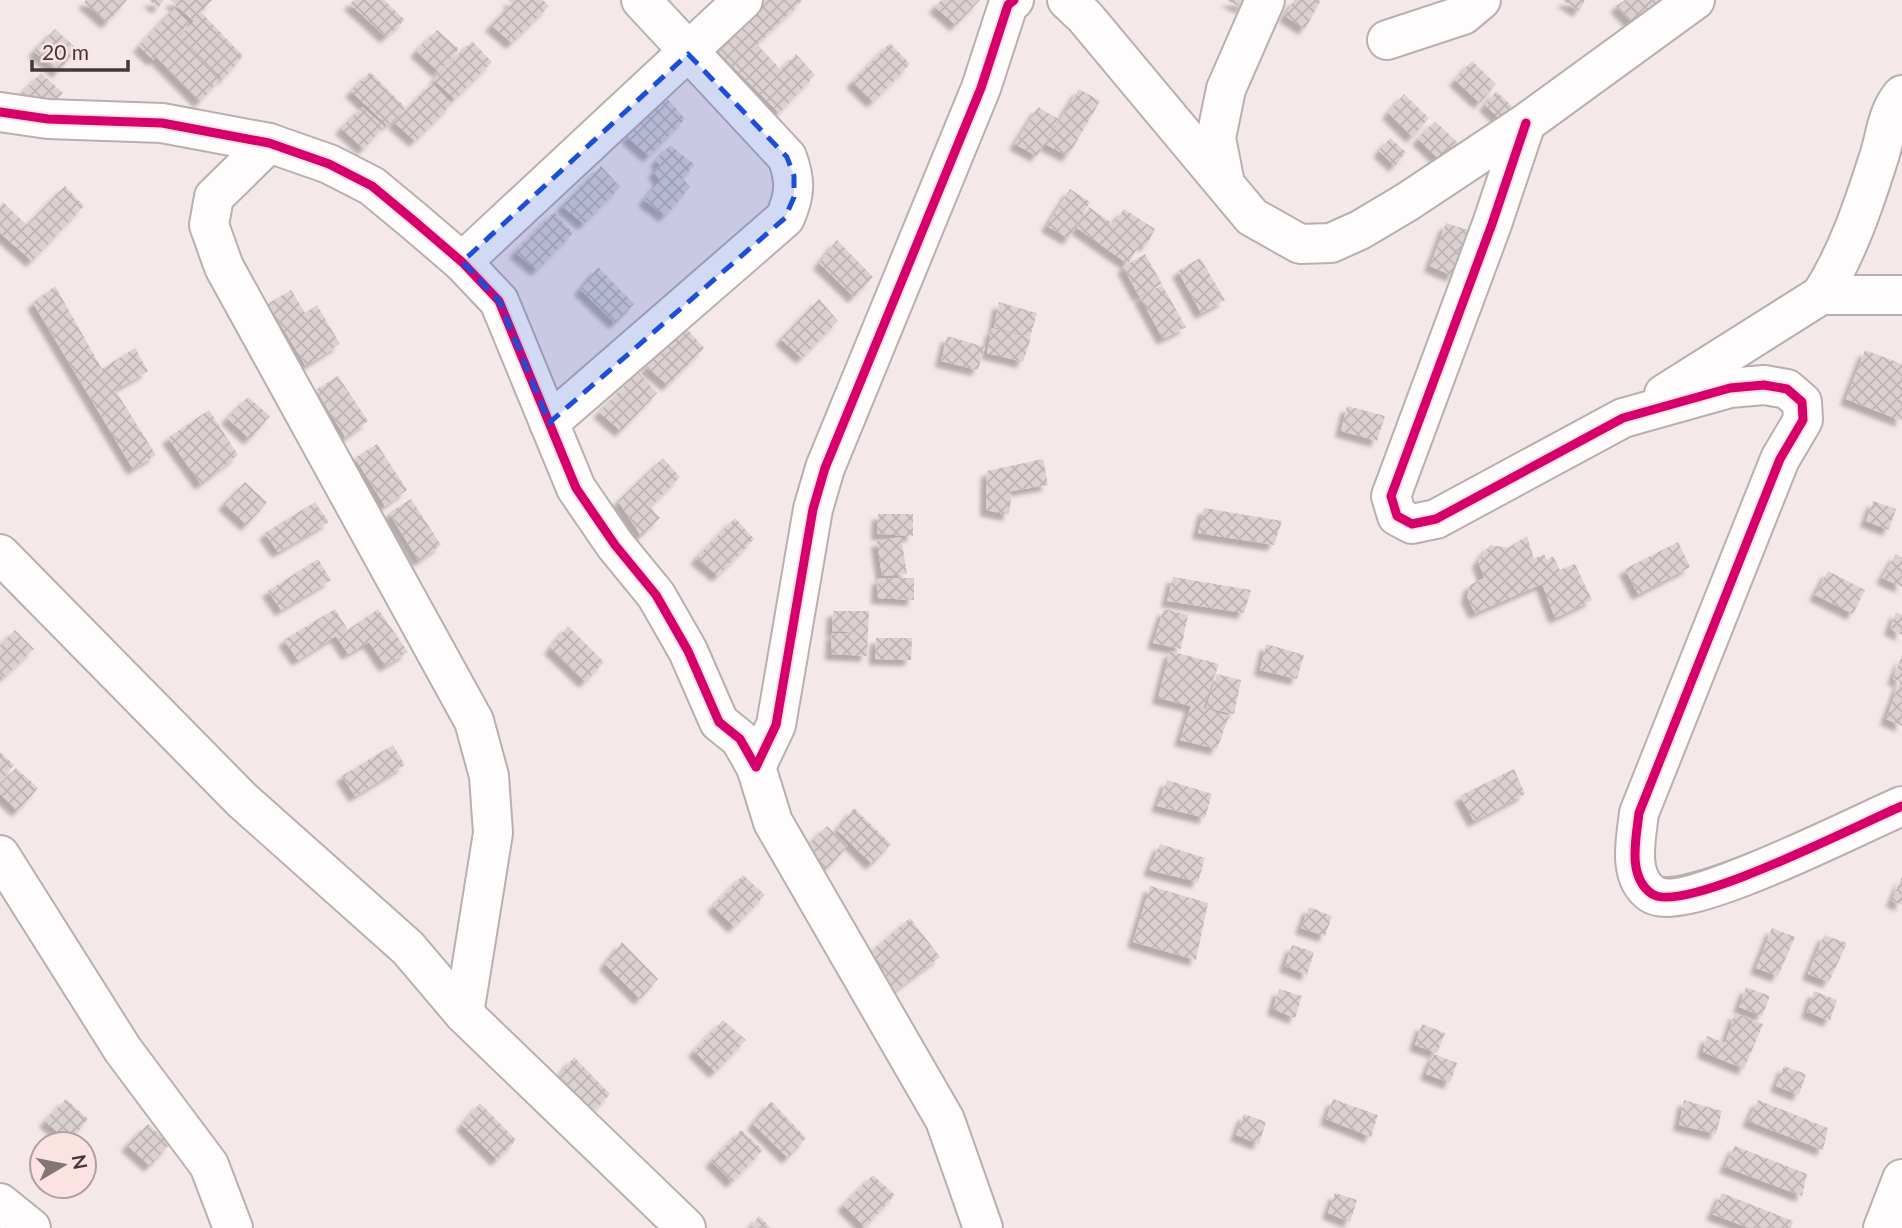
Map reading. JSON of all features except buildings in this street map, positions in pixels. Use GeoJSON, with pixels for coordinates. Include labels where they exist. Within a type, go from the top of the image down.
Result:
{"type":"FeatureCollection","features":[{"type":"Feature","properties":{"kind":"street"},"geometry":{"type":"LineString","coordinates":[[549,424],[785,218],[794,197],[794,176],[787,157],[688,54],[641,0]]}},
{"type":"Feature","properties":{"kind":"street"},"geometry":{"type":"LineString","coordinates":[[462,262],[743,0]]}},
{"type":"Feature","properties":{"kind":"street"},"geometry":{"type":"LineString","coordinates":[[756,767],[776,725],[813,509],[825,468],[981,88],[1008,5],[1014,0]]}},
{"type":"Feature","properties":{"kind":"street"},"geometry":{"type":"LineString","coordinates":[[1226,187],[1216,138],[1226,89],[1265,0]]}},
{"type":"Feature","properties":{"kind":"street"},"geometry":{"type":"LineString","coordinates":[[1387,40],[1463,15],[1481,0]]}},
{"type":"Feature","properties":{"kind":"street"},"geometry":{"type":"LineString","coordinates":[[1083,6],[1252,217],[1276,233],[1300,244],[1331,243],[1360,230],[1407,202],[1526,123],[1695,0]]}},
{"type":"Feature","properties":{"kind":"street"},"geometry":{"type":"LineString","coordinates":[[1526,123],[1492,224],[1391,496],[1397,516],[1412,524],[1436,519],[1623,418],[1821,295],[1849,244],[1879,159],[1892,107],[1902,95]]}},
{"type":"Feature","properties":{"kind":"street"},"geometry":{"type":"LineString","coordinates":[[0,112],[48,119],[162,123],[269,143],[329,164],[372,186],[462,262],[499,301],[576,488],[615,545],[656,594],[688,650],[719,722],[740,739],[756,767],[773,822],[945,1120],[983,1228]]}},
{"type":"Feature","properties":{"kind":"street"},"geometry":{"type":"LineString","coordinates":[[269,143],[214,197],[209,225],[224,267],[474,721],[489,776],[493,832],[464,1014]]}},
{"type":"Feature","properties":{"kind":"street"},"geometry":{"type":"LineString","coordinates":[[1821,295],[1902,295]]}},
{"type":"Feature","properties":{"kind":"street"},"geometry":{"type":"LineString","coordinates":[[1623,418],[1730,388],[1764,385],[1787,389],[1802,402],[1803,420],[1780,459],[1639,814],[1634,850],[1639,880],[1654,895],[1678,898],[1717,888],[1902,806]]}},
{"type":"Feature","properties":{"kind":"street"},"geometry":{"type":"LineString","coordinates":[[0,554],[242,800],[408,948],[464,1014],[545,1096],[686,1228]]}},
{"type":"Feature","properties":{"kind":"street"},"geometry":{"type":"LineString","coordinates":[[0,855],[123,1050],[209,1165],[233,1228]]}},
{"type":"Feature","properties":{"kind":"street"},"geometry":{"type":"LineString","coordinates":[[1883,1228],[1902,1179]]}},
{"type":"Feature","properties":{"kind":"street"},"geometry":{"type":"LineString","coordinates":[[0,1203],[31,1228]]}},
{"type":"Feature","properties":{"kind":"highlighted area"},"geometry":{"type":"Polygon","coordinates":[[[688,54],[787,157],[794,176],[794,197],[785,218],[549,423],[499,301],[462,262],[688,54]]]}},
{"type":"Feature","properties":{"kind":"cycle path"},"geometry":{"type":"LineString","coordinates":[[0,112],[48,119],[162,123],[269,143],[329,164],[372,186],[462,262],[499,301],[576,488],[615,545],[656,595],[688,651],[719,722],[740,739],[756,767],[776,725],[813,509],[825,468],[981,88],[1008,5],[1014,0]]}},
{"type":"Feature","properties":{"kind":"cycle path"},"geometry":{"type":"LineString","coordinates":[[1526,123],[1492,224],[1391,496],[1397,516],[1412,524],[1436,519],[1623,418],[1730,388],[1764,385],[1787,389],[1802,402],[1803,420],[1780,459],[1639,813],[1635,846],[1636,868],[1644,887],[1652,894],[1670,897],[1699,892],[1774,864],[1902,806]]}}]}
